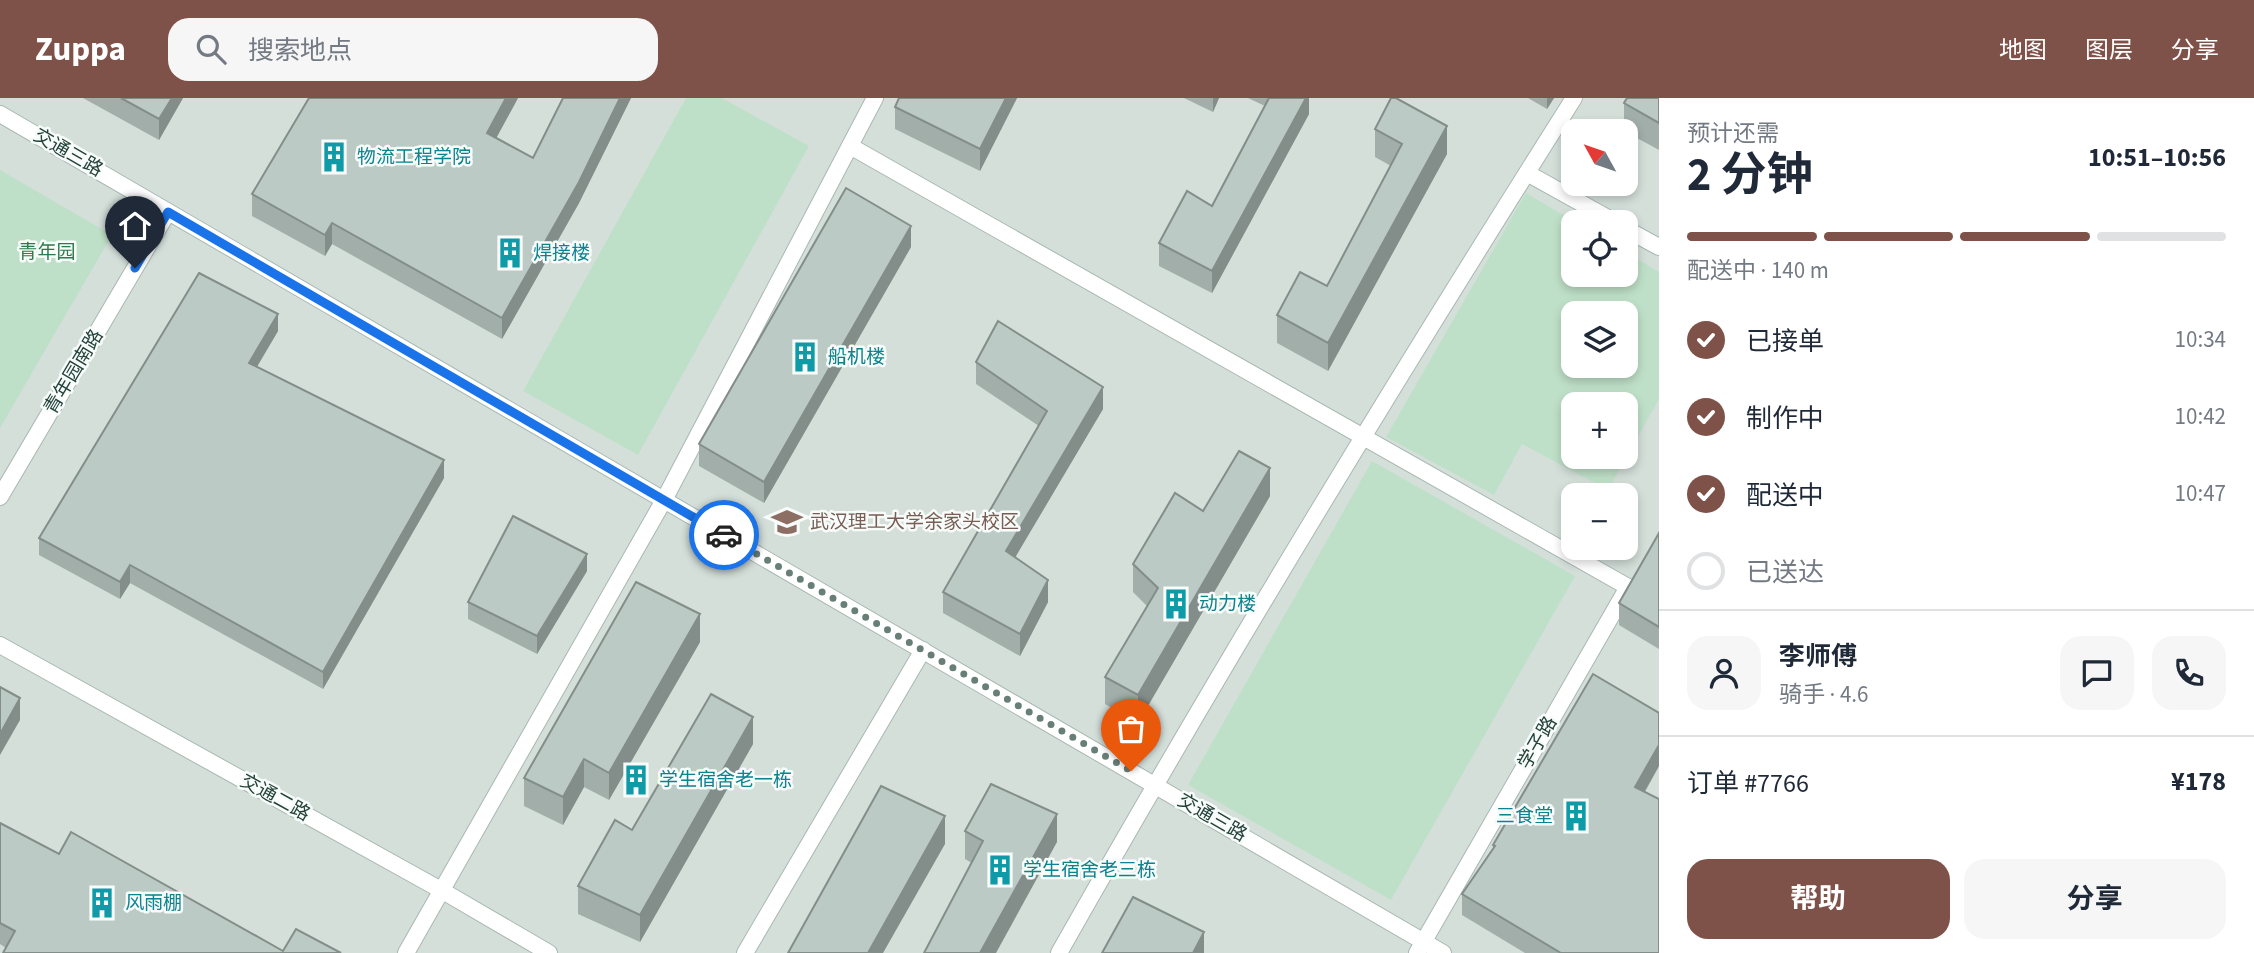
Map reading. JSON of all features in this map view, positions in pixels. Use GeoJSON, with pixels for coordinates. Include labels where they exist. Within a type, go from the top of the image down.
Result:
{"type":"FeatureCollection","features":[{"type":"Feature","properties":{"kind":"lane"},"geometry":{"type":"LineString","coordinates":[[406,953],[664,500],[875,98]]}},
{"type":"Feature","properties":{"kind":"lane"},"geometry":{"type":"LineString","coordinates":[[1059,953],[1154,785],[1362,436],[1574,98]]}},
{"type":"Feature","properties":{"kind":"lane","name":"交通三路"},"geometry":{"type":"LineString","coordinates":[[0,114],[1154,785],[1421,947],[1443,953]]}},
{"type":"Feature","properties":{"kind":"lane"},"geometry":{"type":"LineString","coordinates":[[850,146],[1362,436]]}},
{"type":"Feature","properties":{"kind":"lane"},"geometry":{"type":"LineString","coordinates":[[1527,173],[1593,210]]}},
{"type":"Feature","properties":{"kind":"lane","name":"青年园南路"},"geometry":{"type":"LineString","coordinates":[[0,497],[168,212]]}},
{"type":"Feature","properties":{"kind":"lane"},"geometry":{"type":"LineString","coordinates":[[1638,236],[1659,247]]}},
{"type":"Feature","properties":{"kind":"lane","name":"学子路"},"geometry":{"type":"LineString","coordinates":[[1362,436],[1631,582],[1421,947]]}},
{"type":"Feature","properties":{"kind":"lane","name":"交通二路"},"geometry":{"type":"LineString","coordinates":[[0,645],[548,953]]}},
{"type":"Feature","properties":{"kind":"lane"},"geometry":{"type":"LineString","coordinates":[[745,953],[923,650]]}},
{"type":"Feature","properties":{"kind":"shaded area","name":"武汉理工大学余家头校区"},"geometry":{"type":"Polygon","coordinates":[[[0,98],[1659,98],[1659,953],[0,953],[0,98]]]}},
{"type":"Feature","properties":{"kind":"green space"},"geometry":{"type":"Polygon","coordinates":[[[686,98],[722,98],[809,146],[638,455],[523,391],[686,98]]]}},
{"type":"Feature","properties":{"kind":"green space","name":"青年园"},"geometry":{"type":"Polygon","coordinates":[[[0,170],[112,235],[0,428],[0,170]]]}},
{"type":"Feature","properties":{"kind":"green space"},"geometry":{"type":"Polygon","coordinates":[[[1526,193],[1561,214],[1561,287],[1638,287],[1638,259],[1659,272],[1659,399],[1638,436],[1638,392],[1561,392],[1561,465],[1522,444],[1494,495],[1386,437],[1526,193]]]}},
{"type":"Feature","properties":{"kind":"green space"},"geometry":{"type":"Polygon","coordinates":[[[1372,461],[1575,576],[1391,900],[1188,785],[1372,461]]]}},
{"type":"Feature","properties":{"kind":"green space"},"geometry":{"type":"Polygon","coordinates":[[[1569,469],[1620,469],[1612,483],[1595,483],[1569,469]]]}},
{"type":"Feature","properties":{"kind":"building"},"geometry":{"type":"Polygon","coordinates":[[[121,98],[172,98],[159,119],[121,98]]]}},
{"type":"Feature","properties":{"kind":"building"},"geometry":{"type":"Polygon","coordinates":[[[309,98],[506,98],[487,133],[533,158],[563,98],[620,98],[579,182],[502,318],[332,223],[325,235],[252,194],[309,98]]]}},
{"type":"Feature","properties":{"kind":"building"},"geometry":{"type":"Polygon","coordinates":[[[899,98],[1006,98],[980,149],[895,107],[899,98]]]}},
{"type":"Feature","properties":{"kind":"building"},"geometry":{"type":"Polygon","coordinates":[[[1269,98],[1306,98],[1212,271],[1159,243],[1187,191],[1212,206],[1269,98]]]}},
{"type":"Feature","properties":{"kind":"building"},"geometry":{"type":"Polygon","coordinates":[[[1391,98],[1396,98],[1447,126],[1328,343],[1277,315],[1300,272],[1327,286],[1402,144],[1375,129],[1391,98]]]}},
{"type":"Feature","properties":{"kind":"building"},"geometry":{"type":"Polygon","coordinates":[[[1627,98],[1659,98],[1659,123],[1624,103],[1627,98]]]}},
{"type":"Feature","properties":{"kind":"building","name":"船机楼"},"geometry":{"type":"Polygon","coordinates":[[[846,188],[911,226],[764,482],[699,444],[846,188]]]}},
{"type":"Feature","properties":{"kind":"building"},"geometry":{"type":"Polygon","coordinates":[[[199,273],[278,314],[249,363],[444,460],[323,672],[130,565],[120,582],[39,538],[199,273]]]}},
{"type":"Feature","properties":{"kind":"building"},"geometry":{"type":"Polygon","coordinates":[[[998,321],[1103,387],[1006,551],[1048,580],[1020,634],[943,592],[1047,411],[976,362],[998,321]]]}},
{"type":"Feature","properties":{"kind":"building","name":"动力楼"},"geometry":{"type":"Polygon","coordinates":[[[1239,451],[1270,468],[1138,695],[1105,677],[1158,588],[1133,564],[1175,493],[1203,511],[1239,451]]]}},
{"type":"Feature","properties":{"kind":"building"},"geometry":{"type":"Polygon","coordinates":[[[513,516],[587,554],[537,636],[468,602],[513,516]]]}},
{"type":"Feature","properties":{"kind":"building"},"geometry":{"type":"Polygon","coordinates":[[[1659,533],[1659,627],[1619,603],[1659,533]]]}},
{"type":"Feature","properties":{"kind":"building"},"geometry":{"type":"Polygon","coordinates":[[[636,582],[700,614],[609,773],[584,759],[563,797],[524,778],[636,582]]]}},
{"type":"Feature","properties":{"kind":"building"},"geometry":{"type":"Polygon","coordinates":[[[1593,674],[1659,713],[1659,745],[1635,787],[1659,799],[1659,953],[1561,953],[1462,894],[1495,846],[1493,845],[1593,674]]]}},
{"type":"Feature","properties":{"kind":"building"},"geometry":{"type":"Polygon","coordinates":[[[0,687],[20,698],[0,734],[0,687]]]}},
{"type":"Feature","properties":{"kind":"building"},"geometry":{"type":"Polygon","coordinates":[[[711,694],[753,717],[640,915],[578,886],[615,820],[632,830],[711,694]]]}},
{"type":"Feature","properties":{"kind":"building"},"geometry":{"type":"Polygon","coordinates":[[[991,784],[1057,814],[980,953],[924,953],[983,841],[965,831],[991,784]]]}},
{"type":"Feature","properties":{"kind":"building"},"geometry":{"type":"Polygon","coordinates":[[[881,786],[945,816],[868,953],[788,953],[881,786]]]}},
{"type":"Feature","properties":{"kind":"building"},"geometry":{"type":"Polygon","coordinates":[[[0,823],[59,854],[71,832],[283,951],[296,929],[341,953],[3,953],[15,931],[0,923],[0,823]]]}},
{"type":"Feature","properties":{"kind":"building"},"geometry":{"type":"Polygon","coordinates":[[[1133,897],[1204,932],[1193,953],[1102,953],[1133,897]]]}},
{"type":"Feature","properties":{"kind":"way so far"},"geometry":{"type":"LineString","coordinates":[[724,535],[1131,771]]}},
{"type":"Feature","properties":{"kind":"place","name":"物流工程学院"},"geometry":{"type":"Point","coordinates":[334,157]}},
{"type":"Feature","properties":{"kind":"place","name":"焊接楼"},"geometry":{"type":"Point","coordinates":[510,253]}},
{"type":"Feature","properties":{"kind":"place","name":"船机楼"},"geometry":{"type":"Point","coordinates":[805,357]}},
{"type":"Feature","properties":{"kind":"place","name":"武汉理工大学余家头校区"},"geometry":{"type":"Point","coordinates":[787,522]}},
{"type":"Feature","properties":{"kind":"place","name":"动力楼"},"geometry":{"type":"Point","coordinates":[1176,604]}},
{"type":"Feature","properties":{"kind":"place","name":"学生宿舍老一栋"},"geometry":{"type":"Point","coordinates":[636,780]}},
{"type":"Feature","properties":{"kind":"place","name":"三食堂"},"geometry":{"type":"Point","coordinates":[1576,816]}},
{"type":"Feature","properties":{"kind":"place","name":"学生宿舍老三栋"},"geometry":{"type":"Point","coordinates":[1000,870]}},
{"type":"Feature","properties":{"kind":"place","name":"风雨棚"},"geometry":{"type":"Point","coordinates":[102,903]}},
{"type":"Feature","properties":{"kind":"route"},"geometry":{"type":"LineString","coordinates":[[135,268],[168,212],[724,535]]}}]}
